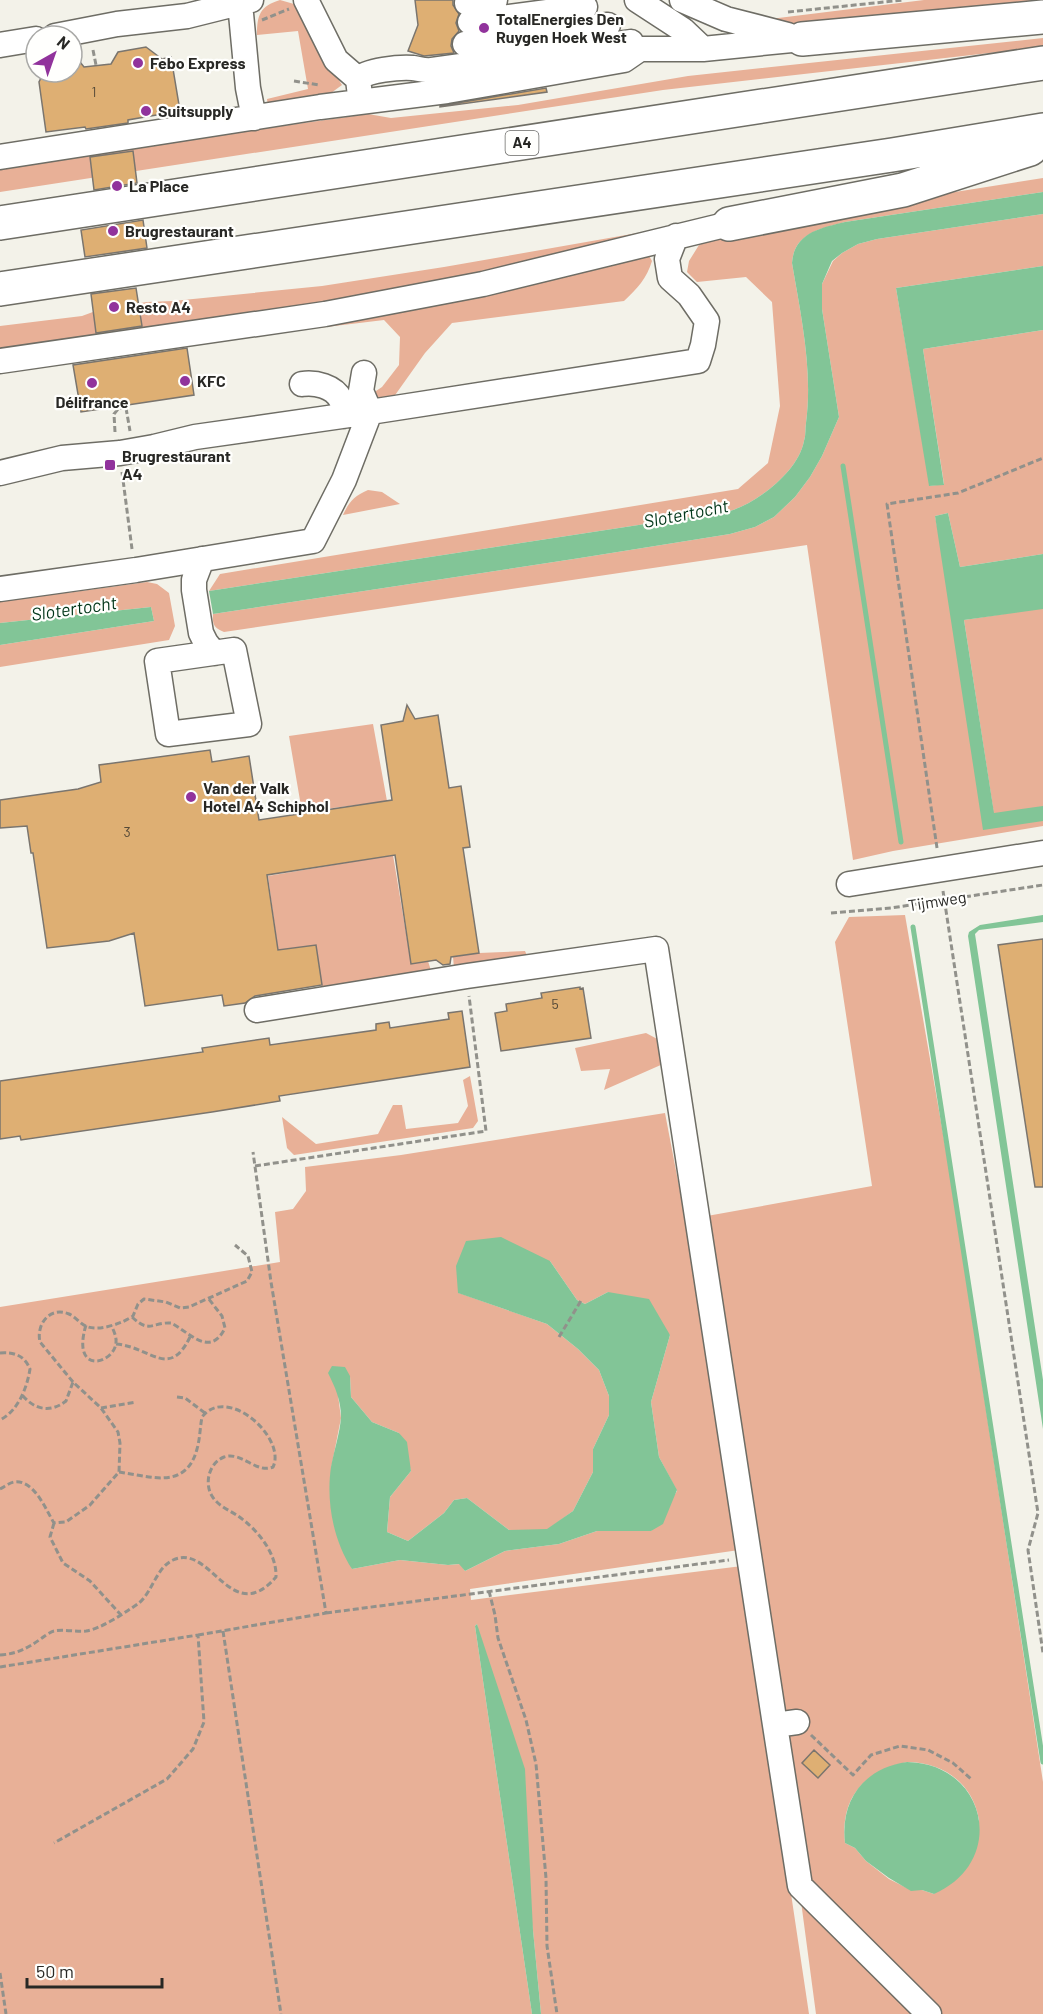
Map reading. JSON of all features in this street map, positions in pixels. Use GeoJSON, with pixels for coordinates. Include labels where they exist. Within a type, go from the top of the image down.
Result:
{"type":"FeatureCollection","features":[{"type":"Feature","properties":{"kind":"highway"},"geometry":{"type":"LineString","coordinates":[[802,39],[1043,17]]}},
{"type":"Feature","properties":{"kind":"highway","name":"A4"},"geometry":{"type":"LineString","coordinates":[[0,223],[1043,63]]}},
{"type":"Feature","properties":{"kind":"highway"},"geometry":{"type":"LineString","coordinates":[[0,289],[1043,130]]}},
{"type":"Feature","properties":{"kind":"highway"},"geometry":{"type":"LineString","coordinates":[[729,224],[903,190],[1043,145]]}},
{"type":"Feature","properties":{"kind":"street"},"geometry":{"type":"LineString","coordinates":[[306,1],[336,60],[359,90],[372,102],[464,37],[495,0]]}},
{"type":"Feature","properties":{"kind":"street"},"geometry":{"type":"LineString","coordinates":[[637,0],[683,30],[703,49]]}},
{"type":"Feature","properties":{"kind":"street"},"geometry":{"type":"LineString","coordinates":[[682,0],[726,19],[802,39]]}},
{"type":"Feature","properties":{"kind":"street"},"geometry":{"type":"LineString","coordinates":[[464,37],[581,3],[635,46]]}},
{"type":"Feature","properties":{"kind":"street"},"geometry":{"type":"LineString","coordinates":[[84,30],[117,24],[245,10],[248,88],[254,118]]}},
{"type":"Feature","properties":{"kind":"street"},"geometry":{"type":"LineString","coordinates":[[464,37],[608,25]]}},
{"type":"Feature","properties":{"kind":"street"},"geometry":{"type":"LineString","coordinates":[[464,37],[703,49],[802,39]]}},
{"type":"Feature","properties":{"kind":"street"},"geometry":{"type":"LineString","coordinates":[[0,45],[24,41]]}},
{"type":"Feature","properties":{"kind":"street"},"geometry":{"type":"LineString","coordinates":[[0,157],[254,118],[359,90]]}},
{"type":"Feature","properties":{"kind":"street"},"geometry":{"type":"LineString","coordinates":[[0,361],[336,312],[483,284],[729,224]]}},
{"type":"Feature","properties":{"kind":"street"},"geometry":{"type":"LineString","coordinates":[[0,473],[62,458],[115,453],[195,437],[698,361],[706,321],[689,296],[670,278],[668,260],[676,236]]}},
{"type":"Feature","properties":{"kind":"street"},"geometry":{"type":"LineString","coordinates":[[0,589],[136,570],[313,541],[344,480],[370,412],[361,391],[364,373]]}},
{"type":"Feature","properties":{"kind":"street"},"geometry":{"type":"LineString","coordinates":[[302,384],[315,382],[332,390],[342,400],[343,416]]}},
{"type":"Feature","properties":{"kind":"street"},"geometry":{"type":"LineString","coordinates":[[202,559],[194,580],[194,590],[201,633],[214,653]]}},
{"type":"Feature","properties":{"kind":"street"},"geometry":{"type":"LineString","coordinates":[[166,564],[177,584],[187,636],[176,658]]}},
{"type":"Feature","properties":{"kind":"street"},"geometry":{"type":"LineString","coordinates":[[234,650],[249,724],[168,734],[157,661],[176,658],[234,650]]}},
{"type":"Feature","properties":{"kind":"street","name":"Tijmweg"},"geometry":{"type":"LineString","coordinates":[[849,884],[1043,853]]}},
{"type":"Feature","properties":{"kind":"street"},"geometry":{"type":"LineString","coordinates":[[257,1010],[467,976],[657,949],[750,1557],[786,1724],[800,1886],[929,2014]]}},
{"type":"Feature","properties":{"kind":"path"},"geometry":{"type":"LineString","coordinates":[[784,12],[903,0]]}},
{"type":"Feature","properties":{"kind":"path"},"geometry":{"type":"LineString","coordinates":[[245,10],[306,1]]}},
{"type":"Feature","properties":{"kind":"path"},"geometry":{"type":"LineString","coordinates":[[128,421],[126,407],[119,408],[114,414],[116,429],[108,437],[115,453],[124,495],[136,570]]}},
{"type":"Feature","properties":{"kind":"path"},"geometry":{"type":"LineString","coordinates":[[1043,458],[958,493],[887,504],[944,900],[1038,1513],[1028,1550],[1043,1653]]}},
{"type":"Feature","properties":{"kind":"path","name":"Tijmweg"},"geometry":{"type":"LineString","coordinates":[[831,913],[891,909],[1043,885]]}},
{"type":"Feature","properties":{"kind":"path"},"geometry":{"type":"LineString","coordinates":[[255,1166],[486,1131],[467,976]]}},
{"type":"Feature","properties":{"kind":"path"},"geometry":{"type":"LineString","coordinates":[[253,1152],[271,1282],[326,1613]]}},
{"type":"Feature","properties":{"kind":"path"},"geometry":{"type":"LineString","coordinates":[[54,1523],[66,1522],[90,1505],[119,1472],[120,1443],[118,1432],[101,1408],[73,1382],[40,1342],[39,1328],[42,1321],[48,1316],[62,1312],[70,1314],[88,1327],[112,1326],[132,1317],[138,1304],[144,1299],[166,1302],[180,1308],[208,1298],[247,1281],[252,1272],[248,1256],[235,1245]]}},
{"type":"Feature","properties":{"kind":"path"},"geometry":{"type":"LineString","coordinates":[[132,1317],[143,1326],[171,1323],[198,1341],[216,1340],[225,1328],[222,1316],[208,1298]]}},
{"type":"Feature","properties":{"kind":"path"},"geometry":{"type":"LineString","coordinates":[[559,1337],[582,1299]]}},
{"type":"Feature","properties":{"kind":"path"},"geometry":{"type":"LineString","coordinates":[[86,1325],[81,1348],[89,1359],[101,1361],[108,1357],[116,1344],[112,1326]]}},
{"type":"Feature","properties":{"kind":"path"},"geometry":{"type":"LineString","coordinates":[[116,1344],[141,1349],[166,1359],[176,1357],[182,1352],[190,1337]]}},
{"type":"Feature","properties":{"kind":"path"},"geometry":{"type":"LineString","coordinates":[[0,1353],[17,1354],[30,1369],[23,1396],[9,1414],[0,1420]]}},
{"type":"Feature","properties":{"kind":"path"},"geometry":{"type":"LineString","coordinates":[[23,1396],[36,1407],[51,1409],[66,1401],[73,1382]]}},
{"type":"Feature","properties":{"kind":"path"},"geometry":{"type":"LineString","coordinates":[[177,1397],[185,1398],[205,1413]]}},
{"type":"Feature","properties":{"kind":"path"},"geometry":{"type":"LineString","coordinates":[[101,1408],[136,1402]]}},
{"type":"Feature","properties":{"kind":"path"},"geometry":{"type":"LineString","coordinates":[[0,1655],[16,1654],[52,1631],[88,1631],[121,1616],[145,1597],[160,1572],[175,1559],[185,1557],[197,1562],[239,1592],[259,1592],[276,1577],[275,1563],[263,1542],[240,1517],[224,1508],[213,1497],[208,1480],[215,1463],[230,1456],[238,1457],[261,1468],[273,1467],[276,1456],[274,1449],[250,1417],[237,1409],[220,1406],[205,1413],[202,1417],[194,1457],[174,1478],[163,1479],[119,1472]]}},
{"type":"Feature","properties":{"kind":"path"},"geometry":{"type":"LineString","coordinates":[[0,1489],[13,1482],[25,1485],[39,1499],[54,1523],[50,1537],[63,1563],[90,1581],[121,1616]]}},
{"type":"Feature","properties":{"kind":"path"},"geometry":{"type":"LineString","coordinates":[[0,1667],[326,1613],[750,1557]]}},
{"type":"Feature","properties":{"kind":"path"},"geometry":{"type":"LineString","coordinates":[[489,1591],[498,1638],[526,1720],[536,1764],[546,1878],[547,1946],[557,2014]]}},
{"type":"Feature","properties":{"kind":"path"},"geometry":{"type":"LineString","coordinates":[[223,1631],[281,2014]]}},
{"type":"Feature","properties":{"kind":"path"},"geometry":{"type":"LineString","coordinates":[[54,1843],[167,1779],[193,1749],[204,1722],[198,1635]]}},
{"type":"Feature","properties":{"kind":"path"},"geometry":{"type":"LineString","coordinates":[[786,1724],[853,1775],[871,1755],[900,1746],[928,1750],[953,1763],[972,1779]]}},
{"type":"Feature","properties":{"kind":"path"},"geometry":{"type":"LineString","coordinates":[[0,1973],[6,2014]]}},
{"type":"Feature","properties":{"kind":"shaded area"},"geometry":{"type":"Polygon","coordinates":[[[280,0],[294,4],[303,10],[328,63],[342,85],[320,101],[268,107],[267,99],[308,89],[298,31],[257,35],[261,12],[268,5],[280,0]]]}},
{"type":"Feature","properties":{"kind":"shaded area"},"geometry":{"type":"Polygon","coordinates":[[[924,0],[1043,0],[1043,7],[796,29],[762,20],[924,0]]]}},
{"type":"Feature","properties":{"kind":"shaded area"},"geometry":{"type":"Polygon","coordinates":[[[1043,38],[1043,47],[663,90],[0,192],[0,170],[169,142],[368,114],[391,118],[518,105],[688,76],[1043,38]]]}},
{"type":"Feature","properties":{"kind":"shaded area"},"geometry":{"type":"Polygon","coordinates":[[[1043,178],[1043,192],[845,222],[818,230],[803,239],[794,253],[792,263],[807,363],[808,403],[805,439],[794,464],[785,474],[764,493],[741,507],[730,511],[209,591],[220,574],[738,489],[768,463],[780,406],[772,302],[746,277],[697,282],[687,272],[689,261],[699,245],[718,236],[785,219],[1043,178]]]}},
{"type":"Feature","properties":{"kind":"shaded area"},"geometry":{"type":"Polygon","coordinates":[[[1043,192],[1043,214],[877,239],[858,244],[832,261],[822,284],[822,309],[839,417],[822,456],[795,497],[774,517],[755,527],[730,534],[213,614],[209,591],[730,511],[753,501],[775,484],[794,464],[805,439],[808,403],[807,363],[792,263],[794,253],[803,238],[818,230],[845,222],[1043,192]]]}},
{"type":"Feature","properties":{"kind":"shaded area"},"geometry":{"type":"Polygon","coordinates":[[[825,200],[441,286],[0,352],[0,326],[82,316],[101,309],[147,302],[322,286],[444,267],[825,200]]]}},
{"type":"Feature","properties":{"kind":"shaded area"},"geometry":{"type":"Polygon","coordinates":[[[1043,214],[1043,266],[896,288],[930,486],[944,484],[923,349],[1043,330],[1043,554],[960,567],[948,513],[935,516],[994,814],[964,620],[1043,608],[1043,826],[893,851],[853,860],[807,545],[224,632],[216,627],[213,621],[213,614],[730,534],[755,527],[774,517],[795,497],[822,456],[839,417],[822,309],[822,284],[833,261],[858,244],[877,239],[1043,214]]]}},
{"type":"Feature","properties":{"kind":"shaded area"},"geometry":{"type":"Polygon","coordinates":[[[648,254],[652,261],[647,273],[624,301],[452,323],[425,353],[393,398],[377,401],[370,395],[382,387],[399,365],[400,337],[384,320],[318,328],[316,323],[648,254]]]}},
{"type":"Feature","properties":{"kind":"shaded area"},"geometry":{"type":"Polygon","coordinates":[[[1043,266],[1043,330],[923,349],[944,485],[929,486],[896,288],[1043,266]]]}},
{"type":"Feature","properties":{"kind":"shaded area"},"geometry":{"type":"Polygon","coordinates":[[[368,490],[382,492],[400,504],[343,515],[352,500],[368,490]]]}},
{"type":"Feature","properties":{"kind":"shaded area"},"geometry":{"type":"Polygon","coordinates":[[[948,513],[960,567],[1043,554],[1043,609],[964,620],[994,813],[1043,806],[1043,821],[983,830],[935,516],[948,513]]]}},
{"type":"Feature","properties":{"kind":"shaded area"},"geometry":{"type":"Polygon","coordinates":[[[147,582],[157,584],[169,593],[175,626],[169,640],[0,667],[0,645],[154,621],[151,607],[0,623],[0,596],[55,590],[66,593],[147,582]]]}},
{"type":"Feature","properties":{"kind":"shaded area"},"geometry":{"type":"Polygon","coordinates":[[[151,607],[154,621],[0,645],[0,623],[151,607]]]}},
{"type":"Feature","properties":{"kind":"shaded area"},"geometry":{"type":"Polygon","coordinates":[[[373,724],[387,801],[302,812],[289,736],[373,724]]]}},
{"type":"Feature","properties":{"kind":"shaded area"},"geometry":{"type":"Polygon","coordinates":[[[393,855],[411,963],[428,961],[432,974],[322,988],[316,945],[278,950],[268,876],[393,855]]]}},
{"type":"Feature","properties":{"kind":"shaded area"},"geometry":{"type":"Polygon","coordinates":[[[905,915],[950,1174],[1043,1782],[1043,2014],[816,2014],[707,1216],[872,1186],[835,942],[849,917],[905,915]],[[907,1762],[892,1766],[868,1779],[858,1789],[847,1812],[845,1843],[855,1848],[866,1861],[889,1879],[911,1890],[922,1890],[934,1894],[979,1820],[970,1796],[955,1778],[933,1766],[907,1762]]]}},
{"type":"Feature","properties":{"kind":"shaded area"},"geometry":{"type":"Polygon","coordinates":[[[1043,915],[1043,922],[979,930],[975,934],[1043,1380],[1043,1429],[968,936],[969,932],[980,925],[1043,915]]]}},
{"type":"Feature","properties":{"kind":"shaded area"},"geometry":{"type":"Polygon","coordinates":[[[525,951],[528,958],[454,968],[453,957],[479,953],[525,951]]]}},
{"type":"Feature","properties":{"kind":"shaded area"},"geometry":{"type":"Polygon","coordinates":[[[646,1033],[661,1041],[663,1064],[604,1090],[610,1069],[581,1071],[575,1048],[646,1033]]]}},
{"type":"Feature","properties":{"kind":"shaded area"},"geometry":{"type":"Polygon","coordinates":[[[470,1076],[478,1121],[473,1128],[294,1155],[287,1148],[282,1117],[316,1144],[378,1134],[393,1105],[402,1105],[406,1129],[458,1123],[468,1106],[463,1080],[470,1076]]]}},
{"type":"Feature","properties":{"kind":"shaded area"},"geometry":{"type":"Polygon","coordinates":[[[665,1113],[707,1333],[739,1550],[470,1589],[471,1600],[742,1566],[809,2014],[541,2014],[533,1930],[477,1624],[475,1626],[532,2014],[0,2014],[0,1307],[280,1262],[275,1212],[293,1209],[306,1191],[305,1167],[401,1155],[665,1113]],[[550,1261],[459,1293],[547,1324],[578,1349],[599,1370],[609,1396],[609,1415],[593,1449],[593,1472],[573,1511],[547,1530],[509,1530],[467,1498],[454,1500],[444,1513],[408,1541],[387,1532],[390,1497],[411,1471],[399,1433],[372,1422],[351,1397],[350,1376],[338,1395],[341,1418],[331,1469],[352,1569],[400,1560],[460,1564],[465,1571],[505,1551],[559,1544],[597,1531],[651,1531],[677,1491],[659,1457],[651,1402],[670,1335],[608,1292],[585,1304],[577,1300],[550,1261]]]}},
{"type":"Feature","properties":{"kind":"shaded area"},"geometry":{"type":"Polygon","coordinates":[[[501,1237],[550,1261],[577,1300],[585,1304],[608,1292],[649,1299],[670,1335],[651,1402],[659,1457],[677,1490],[663,1524],[651,1531],[597,1531],[559,1544],[505,1551],[465,1571],[459,1564],[400,1560],[352,1569],[340,1546],[330,1507],[331,1467],[341,1417],[339,1399],[328,1373],[332,1366],[345,1367],[350,1376],[351,1397],[372,1422],[399,1433],[407,1442],[411,1471],[390,1497],[387,1532],[408,1541],[444,1513],[454,1500],[467,1498],[509,1530],[547,1529],[573,1511],[593,1472],[593,1449],[609,1415],[609,1396],[599,1370],[578,1349],[547,1324],[458,1293],[456,1266],[466,1241],[501,1237]]]}},
{"type":"Feature","properties":{"kind":"shaded area"},"geometry":{"type":"Polygon","coordinates":[[[477,1624],[525,1769],[533,1930],[541,2014],[532,2014],[475,1626],[477,1624]]]}},
{"type":"Feature","properties":{"kind":"shaded area"},"geometry":{"type":"Polygon","coordinates":[[[907,1762],[934,1767],[955,1779],[970,1796],[978,1816],[979,1838],[972,1860],[957,1879],[934,1894],[922,1890],[911,1891],[889,1878],[866,1861],[855,1848],[845,1843],[844,1827],[847,1813],[858,1789],[878,1771],[907,1762]]]}},
{"type":"Feature","properties":{"kind":"building"},"geometry":{"type":"Polygon","coordinates":[[[415,0],[453,0],[453,5],[459,14],[456,23],[459,31],[452,39],[451,46],[454,53],[424,56],[408,51],[418,25],[415,0]]]}},
{"type":"Feature","properties":{"kind":"building"},"geometry":{"type":"Polygon","coordinates":[[[146,47],[162,59],[171,57],[180,111],[128,120],[128,123],[46,132],[39,84],[84,84],[84,67],[111,64],[118,52],[146,47]]]}},
{"type":"Feature","properties":{"kind":"building"},"geometry":{"type":"Polygon","coordinates":[[[546,88],[547,92],[440,107],[440,106],[546,88]]]}},
{"type":"Feature","properties":{"kind":"building"},"geometry":{"type":"Polygon","coordinates":[[[133,151],[137,183],[94,190],[90,157],[133,151]]]}},
{"type":"Feature","properties":{"kind":"building"},"geometry":{"type":"Polygon","coordinates":[[[143,220],[147,248],[85,257],[81,230],[143,220]]]}},
{"type":"Feature","properties":{"kind":"building"},"geometry":{"type":"Polygon","coordinates":[[[136,288],[142,326],[96,333],[91,294],[136,288]]]}},
{"type":"Feature","properties":{"kind":"building"},"geometry":{"type":"Polygon","coordinates":[[[187,348],[194,395],[81,412],[73,365],[187,348]]]}},
{"type":"Feature","properties":{"kind":"building"},"geometry":{"type":"Polygon","coordinates":[[[407,705],[415,719],[438,715],[449,788],[461,786],[470,847],[463,848],[479,953],[451,957],[450,964],[443,965],[436,960],[411,964],[395,855],[267,875],[278,950],[316,945],[322,985],[255,996],[245,1003],[224,1006],[222,995],[145,1006],[134,933],[109,941],[47,948],[27,826],[0,828],[0,800],[78,789],[101,782],[99,765],[210,750],[212,762],[249,756],[259,820],[392,800],[381,725],[403,721],[407,705]]]}},
{"type":"Feature","properties":{"kind":"building"},"geometry":{"type":"Polygon","coordinates":[[[1043,939],[1043,1187],[1035,1187],[998,945],[1043,939]]]}},
{"type":"Feature","properties":{"kind":"building"},"geometry":{"type":"Polygon","coordinates":[[[580,987],[580,989],[583,988],[591,1038],[501,1051],[495,1013],[507,1011],[506,1004],[542,998],[541,993],[580,987]]]}},
{"type":"Feature","properties":{"kind":"building"},"geometry":{"type":"Polygon","coordinates":[[[462,1011],[470,1067],[279,1096],[280,1101],[212,1112],[21,1140],[20,1136],[0,1139],[0,1081],[203,1052],[202,1048],[269,1038],[270,1045],[376,1030],[376,1024],[389,1022],[390,1028],[449,1019],[448,1013],[462,1011]]]}},
{"type":"Feature","properties":{"kind":"building"},"geometry":{"type":"Polygon","coordinates":[[[814,1750],[830,1765],[818,1778],[802,1763],[814,1750]]]}},
{"type":"Feature","properties":{"kind":"waterway"},"geometry":{"type":"LineString","coordinates":[[843,466],[901,842]]}},
{"type":"Feature","properties":{"kind":"waterway"},"geometry":{"type":"LineString","coordinates":[[913,927],[1043,1762]]}},
{"type":"Feature","properties":{"kind":"place","name":"TotalEnergies Den Ruygen Hoek West"},"geometry":{"type":"Point","coordinates":[484,28]}},
{"type":"Feature","properties":{"kind":"place","name":"Febo Express"},"geometry":{"type":"Point","coordinates":[138,63]}},
{"type":"Feature","properties":{"kind":"place","name":"Suitsupply"},"geometry":{"type":"Point","coordinates":[146,111]}},
{"type":"Feature","properties":{"kind":"place","name":"La Place"},"geometry":{"type":"Point","coordinates":[117,186]}},
{"type":"Feature","properties":{"kind":"place","name":"Brugrestaurant"},"geometry":{"type":"Point","coordinates":[113,231]}},
{"type":"Feature","properties":{"kind":"place","name":"Resto A4"},"geometry":{"type":"Point","coordinates":[114,307]}},
{"type":"Feature","properties":{"kind":"place","name":"KFC"},"geometry":{"type":"Point","coordinates":[185,381]}},
{"type":"Feature","properties":{"kind":"place","name":"Délifrance"},"geometry":{"type":"Point","coordinates":[92,383]}},
{"type":"Feature","properties":{"kind":"place","name":"Brugrestaurant A4"},"geometry":{"type":"Point","coordinates":[110,465]}},
{"type":"Feature","properties":{"kind":"place","name":"Van der Valk Hotel A4 Schiphol"},"geometry":{"type":"Point","coordinates":[191,797]}},
{"type":"Feature","properties":{"kind":"water label","name":"Slotertocht"},"geometry":{"type":"Point","coordinates":[686,514]}},
{"type":"Feature","properties":{"kind":"water label","name":"Slotertocht"},"geometry":{"type":"Point","coordinates":[74,609]}}]}
